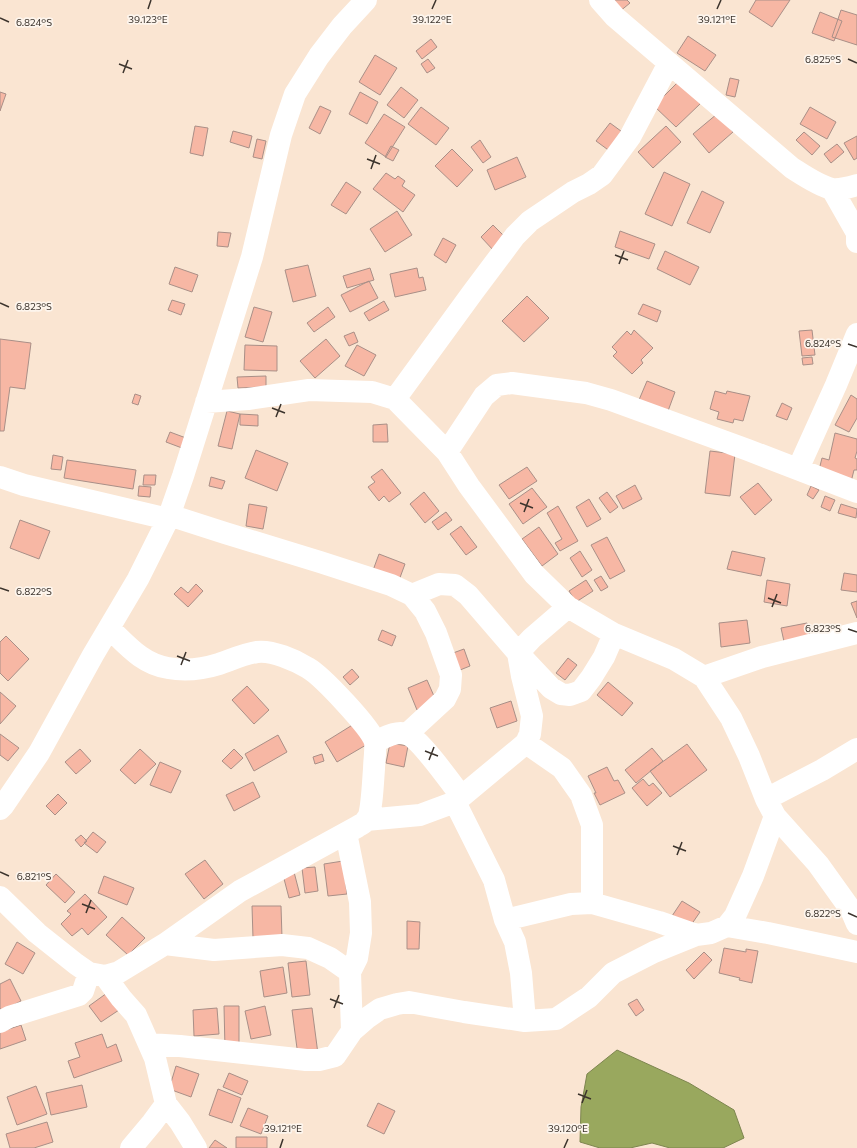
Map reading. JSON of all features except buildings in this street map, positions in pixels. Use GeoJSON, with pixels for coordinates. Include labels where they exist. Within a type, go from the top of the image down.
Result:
{"type":"FeatureCollection","features":[{"type":"Feature","properties":{"kind":"street"},"geometry":{"type":"LineString","coordinates":[[0,809],[39,753],[93,655],[138,580],[169,517],[252,257],[281,135],[295,94],[319,56],[342,26],[366,0]]}},
{"type":"Feature","properties":{"kind":"street"},"geometry":{"type":"LineString","coordinates":[[600,0],[616,17],[792,168],[814,182],[832,189],[857,185]]}},
{"type":"Feature","properties":{"kind":"street"},"geometry":{"type":"LineString","coordinates":[[396,399],[515,236],[530,221],[573,192],[602,175],[630,137],[669,63]]}},
{"type":"Feature","properties":{"kind":"street"},"geometry":{"type":"LineString","coordinates":[[832,189],[856,233],[857,242]]}},
{"type":"Feature","properties":{"kind":"street"},"geometry":{"type":"LineString","coordinates":[[798,469],[857,334]]}},
{"type":"Feature","properties":{"kind":"street"},"geometry":{"type":"LineString","coordinates":[[447,452],[484,396],[497,385],[512,383],[586,393],[611,400],[857,492]]}},
{"type":"Feature","properties":{"kind":"street"},"geometry":{"type":"LineString","coordinates":[[206,402],[248,399],[309,390],[372,392],[396,399],[447,452],[534,574],[568,607],[614,634],[674,659],[704,677],[731,718],[771,808],[818,864],[850,910],[857,924]]}},
{"type":"Feature","properties":{"kind":"street"},"geometry":{"type":"LineString","coordinates":[[0,477],[24,484],[169,517],[225,533],[391,585],[412,595],[425,611],[436,633],[451,675],[450,689],[445,699],[406,734]]}},
{"type":"Feature","properties":{"kind":"street"},"geometry":{"type":"LineString","coordinates":[[412,595],[439,584],[455,585],[468,595],[518,654],[551,688],[561,694],[570,696],[581,691],[591,678],[604,657],[614,634]]}},
{"type":"Feature","properties":{"kind":"street"},"geometry":{"type":"LineString","coordinates":[[518,654],[532,638],[568,607]]}},
{"type":"Feature","properties":{"kind":"street"},"geometry":{"type":"LineString","coordinates":[[0,1022],[9,1017],[79,995],[97,975],[119,972],[164,944],[240,891],[357,827],[366,820],[371,806],[375,742],[367,728],[339,695],[309,668],[274,653],[257,652],[217,665],[192,669],[168,668],[149,662],[130,648],[110,628]]}},
{"type":"Feature","properties":{"kind":"street"},"geometry":{"type":"LineString","coordinates":[[704,677],[762,657],[857,633]]}},
{"type":"Feature","properties":{"kind":"street"},"geometry":{"type":"LineString","coordinates":[[366,820],[420,815],[458,799],[526,743],[530,734],[532,716],[518,654]]}},
{"type":"Feature","properties":{"kind":"street"},"geometry":{"type":"LineString","coordinates":[[375,742],[396,733],[406,734],[413,737],[432,758],[458,799],[494,880],[505,920],[514,942],[521,973],[525,1021]]}},
{"type":"Feature","properties":{"kind":"street"},"geometry":{"type":"LineString","coordinates":[[526,743],[562,768],[581,795],[592,825],[592,903]]}},
{"type":"Feature","properties":{"kind":"street"},"geometry":{"type":"LineString","coordinates":[[149,1044],[306,1060],[319,1060],[335,1056],[352,1031],[380,1009],[409,1002],[525,1021],[556,1020],[589,997],[613,973],[654,952],[696,935],[711,933],[727,926],[735,916],[750,882],[771,808],[822,770],[857,749]]}},
{"type":"Feature","properties":{"kind":"street"},"geometry":{"type":"LineString","coordinates":[[346,833],[360,902],[361,926],[357,958],[350,972],[352,1031]]}},
{"type":"Feature","properties":{"kind":"street"},"geometry":{"type":"LineString","coordinates":[[0,897],[37,933],[97,975],[136,1015],[155,1058],[166,1104],[180,1122],[196,1148]]}},
{"type":"Feature","properties":{"kind":"street"},"geometry":{"type":"LineString","coordinates":[[505,920],[572,904],[592,903],[660,922],[696,935]]}},
{"type":"Feature","properties":{"kind":"street"},"geometry":{"type":"LineString","coordinates":[[727,926],[857,952]]}},
{"type":"Feature","properties":{"kind":"street"},"geometry":{"type":"LineString","coordinates":[[164,944],[214,950],[282,945],[308,948],[330,958],[350,972]]}},
{"type":"Feature","properties":{"kind":"street"},"geometry":{"type":"LineString","coordinates":[[131,1148],[166,1104]]}},
{"type":"Feature","properties":{"kind":"shaded area"},"geometry":{"type":"Polygon","coordinates":[[[617,1050],[689,1083],[734,1110],[744,1138],[723,1148],[670,1148],[652,1143],[630,1148],[600,1148],[580,1142],[581,1107],[587,1074],[617,1050]]]}}]}
